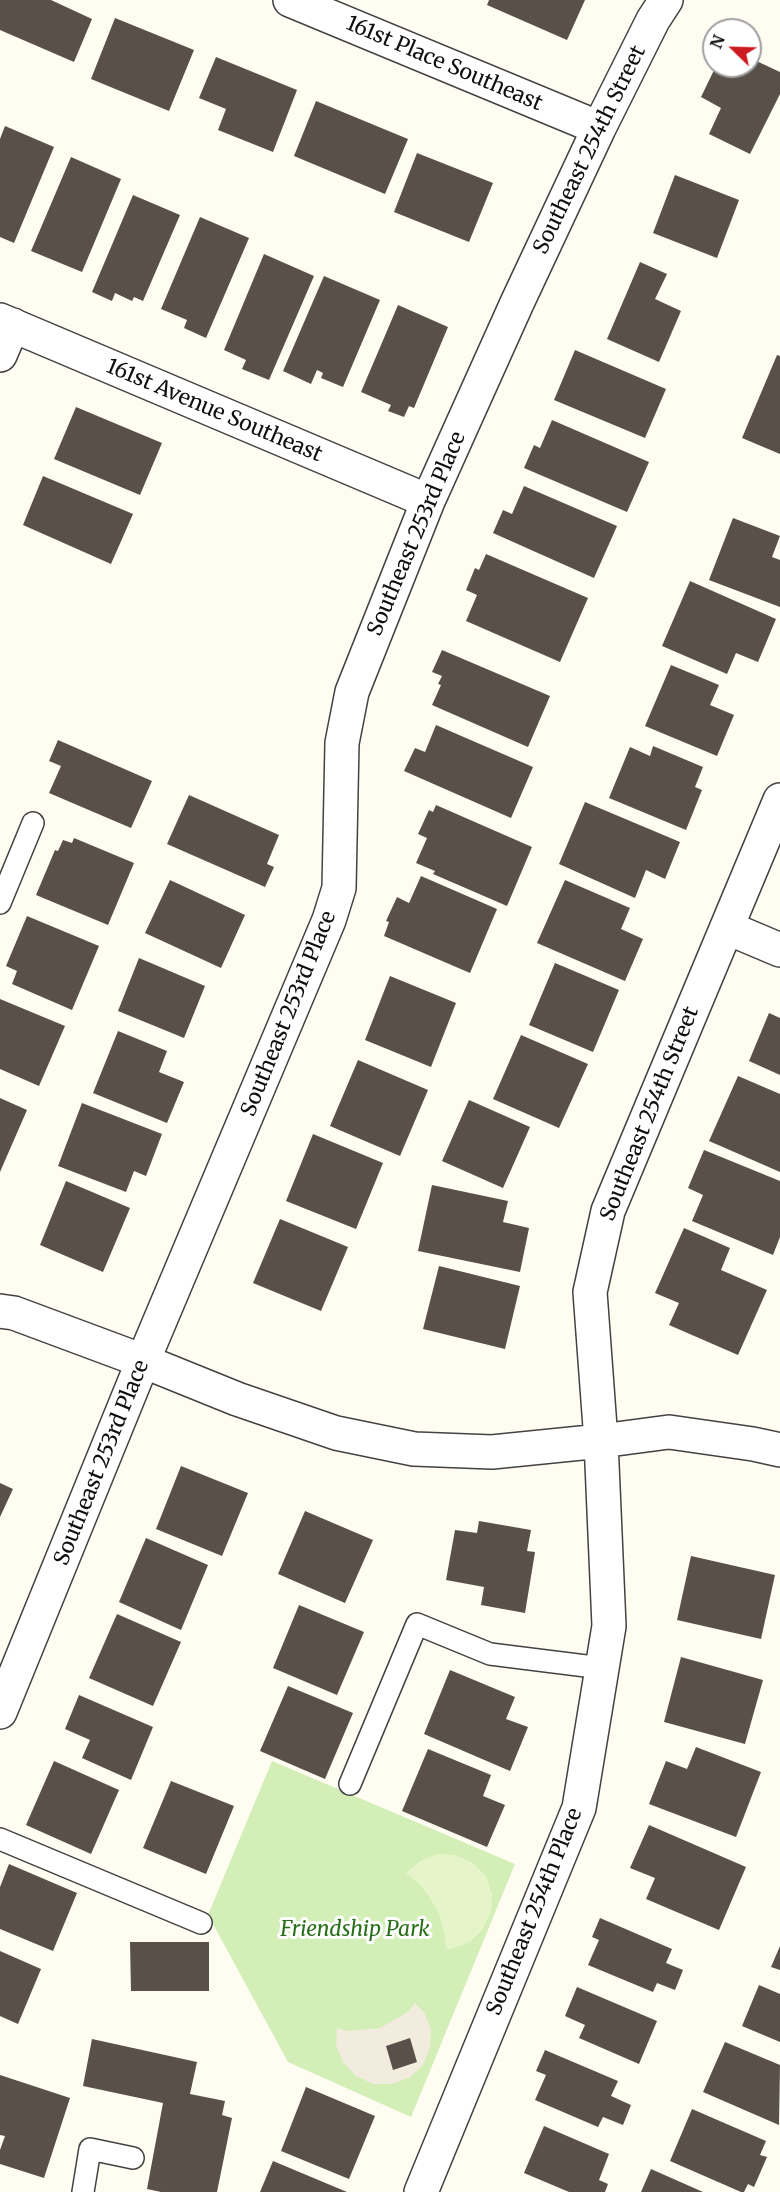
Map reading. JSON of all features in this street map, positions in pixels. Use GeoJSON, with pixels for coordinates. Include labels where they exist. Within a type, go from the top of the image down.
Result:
{"type":"FeatureCollection","features":[{"type":"Feature","properties":{"kind":"street","name":"161st Place Southeast"},"geometry":{"type":"LineString","coordinates":[[290,0],[599,128]]}},
{"type":"Feature","properties":{"kind":"street","name":"Southeast 254th Street"},"geometry":{"type":"LineString","coordinates":[[517,303],[599,128],[653,20],[666,0]]}},
{"type":"Feature","properties":{"kind":"street","name":"Southeast 253rd Place"},"geometry":{"type":"LineString","coordinates":[[0,1712],[143,1361],[329,920],[339,888],[342,743],[352,692],[428,501],[517,303]]}},
{"type":"Feature","properties":{"kind":"street","name":"161st Avenue Southeast"},"geometry":{"type":"LineString","coordinates":[[6,322],[428,501]]}},
{"type":"Feature","properties":{"kind":"street"},"geometry":{"type":"LineString","coordinates":[[0,355],[6,322]]}},
{"type":"Feature","properties":{"kind":"street","name":"Southeast 254th Street"},"geometry":{"type":"LineString","coordinates":[[601,1442],[590,1292],[608,1211],[780,801]]}},
{"type":"Feature","properties":{"kind":"street"},"geometry":{"type":"LineString","coordinates":[[728,928],[780,950]]}},
{"type":"Feature","properties":{"kind":"street"},"geometry":{"type":"LineString","coordinates":[[0,1311],[14,1313],[237,1399],[336,1433],[414,1449],[492,1452],[601,1442],[669,1432],[780,1450]]}},
{"type":"Feature","properties":{"kind":"street","name":"Southeast 254th Place"},"geometry":{"type":"LineString","coordinates":[[426,2190],[579,1808],[609,1626],[601,1442]]}},
{"type":"Feature","properties":{"kind":"lane"},"geometry":{"type":"LineString","coordinates":[[0,903],[33,824]]}},
{"type":"Feature","properties":{"kind":"lane"},"geometry":{"type":"LineString","coordinates":[[350,1784],[417,1624],[490,1654],[602,1668]]}},
{"type":"Feature","properties":{"kind":"lane"},"geometry":{"type":"LineString","coordinates":[[0,1839],[201,1923]]}},
{"type":"Feature","properties":{"kind":"lane"},"geometry":{"type":"LineString","coordinates":[[83,2192],[90,2149],[133,2158]]}},
{"type":"Feature","properties":{"kind":"green space","name":"Friendship Park"},"geometry":{"type":"Polygon","coordinates":[[[272,1761],[515,1864],[411,2117],[288,2062],[208,1915],[272,1761]]]}},
{"type":"Feature","properties":{"kind":"green space"},"geometry":{"type":"Polygon","coordinates":[[[437,1854],[456,1855],[473,1863],[486,1876],[492,1894],[491,1912],[483,1929],[470,1942],[452,1949],[446,1949],[439,1913],[422,1887],[406,1873],[420,1861],[437,1854]]]}},
{"type":"Feature","properties":{"kind":"shaded area"},"geometry":{"type":"Polygon","coordinates":[[[415,2003],[424,2012],[431,2029],[430,2048],[423,2065],[409,2078],[391,2084],[373,2084],[356,2076],[343,2062],[336,2045],[337,2028],[348,2031],[380,2028],[408,2012],[415,2003]]]}},
{"type":"Feature","properties":{"kind":"building"},"geometry":{"type":"Polygon","coordinates":[[[0,0],[51,0],[92,19],[74,62],[0,30],[0,0]]]}},
{"type":"Feature","properties":{"kind":"building"},"geometry":{"type":"Polygon","coordinates":[[[489,0],[585,0],[567,40],[487,5],[489,0]]]}},
{"type":"Feature","properties":{"kind":"building"},"geometry":{"type":"Polygon","coordinates":[[[115,18],[194,50],[169,111],[91,79],[115,18]]]}},
{"type":"Feature","properties":{"kind":"building"},"geometry":{"type":"Polygon","coordinates":[[[216,57],[297,90],[273,152],[218,130],[226,109],[199,98],[216,57]]]}},
{"type":"Feature","properties":{"kind":"building"},"geometry":{"type":"Polygon","coordinates":[[[762,64],[780,72],[780,94],[750,154],[709,134],[721,108],[701,97],[710,78],[762,78],[762,64]]]}},
{"type":"Feature","properties":{"kind":"building"},"geometry":{"type":"Polygon","coordinates":[[[316,101],[408,139],[385,194],[294,156],[316,101]]]}},
{"type":"Feature","properties":{"kind":"building"},"geometry":{"type":"Polygon","coordinates":[[[5,126],[54,147],[14,243],[0,237],[0,139],[5,126]]]}},
{"type":"Feature","properties":{"kind":"building"},"geometry":{"type":"Polygon","coordinates":[[[417,153],[493,183],[469,242],[394,212],[417,153]]]}},
{"type":"Feature","properties":{"kind":"building"},"geometry":{"type":"Polygon","coordinates":[[[71,157],[121,179],[82,272],[31,251],[71,157]]]}},
{"type":"Feature","properties":{"kind":"building"},"geometry":{"type":"Polygon","coordinates":[[[675,175],[739,200],[717,258],[653,233],[675,175]]]}},
{"type":"Feature","properties":{"kind":"building"},"geometry":{"type":"Polygon","coordinates":[[[133,195],[180,215],[143,301],[134,297],[132,301],[115,293],[112,301],[92,292],[133,195]]]}},
{"type":"Feature","properties":{"kind":"building"},"geometry":{"type":"Polygon","coordinates":[[[200,217],[249,238],[206,338],[184,328],[187,320],[161,309],[200,217]]]}},
{"type":"Feature","properties":{"kind":"building"},"geometry":{"type":"Polygon","coordinates":[[[264,254],[314,276],[269,380],[242,369],[246,360],[224,350],[264,254]]]}},
{"type":"Feature","properties":{"kind":"building"},"geometry":{"type":"Polygon","coordinates":[[[640,262],[667,274],[655,299],[681,311],[659,362],[607,339],[640,262]]]}},
{"type":"Feature","properties":{"kind":"building"},"geometry":{"type":"Polygon","coordinates":[[[324,276],[380,300],[343,387],[321,378],[323,373],[317,370],[311,384],[283,371],[324,276]]]}},
{"type":"Feature","properties":{"kind":"building"},"geometry":{"type":"Polygon","coordinates":[[[398,305],[448,327],[414,408],[409,406],[404,417],[388,411],[391,405],[361,392],[398,305]]]}},
{"type":"Feature","properties":{"kind":"building"},"geometry":{"type":"Polygon","coordinates":[[[575,350],[666,389],[645,438],[554,400],[575,350]]]}},
{"type":"Feature","properties":{"kind":"building"},"geometry":{"type":"Polygon","coordinates":[[[777,355],[780,356],[780,454],[742,438],[777,355]]]}},
{"type":"Feature","properties":{"kind":"building"},"geometry":{"type":"Polygon","coordinates":[[[76,407],[162,443],[140,495],[54,459],[76,407]]]}},
{"type":"Feature","properties":{"kind":"building"},"geometry":{"type":"Polygon","coordinates":[[[552,420],[649,462],[627,512],[524,468],[534,445],[540,448],[552,420]]]}},
{"type":"Feature","properties":{"kind":"building"},"geometry":{"type":"Polygon","coordinates":[[[43,476],[133,514],[111,564],[23,525],[43,476]]]}},
{"type":"Feature","properties":{"kind":"building"},"geometry":{"type":"Polygon","coordinates":[[[524,486],[617,526],[594,578],[493,533],[503,510],[512,514],[524,486]]]}},
{"type":"Feature","properties":{"kind":"building"},"geometry":{"type":"Polygon","coordinates":[[[733,518],[780,536],[772,557],[780,560],[780,607],[709,580],[733,518]]]}},
{"type":"Feature","properties":{"kind":"building"},"geometry":{"type":"Polygon","coordinates":[[[486,554],[588,598],[560,662],[466,621],[477,595],[466,590],[475,568],[479,570],[486,554]]]}},
{"type":"Feature","properties":{"kind":"building"},"geometry":{"type":"Polygon","coordinates":[[[690,581],[776,619],[758,662],[736,653],[727,674],[662,646],[690,581]]]}},
{"type":"Feature","properties":{"kind":"building"},"geometry":{"type":"Polygon","coordinates":[[[442,650],[550,696],[528,747],[432,705],[441,685],[438,684],[442,676],[432,672],[442,650]]]}},
{"type":"Feature","properties":{"kind":"building"},"geometry":{"type":"Polygon","coordinates":[[[671,665],[719,685],[710,705],[734,715],[717,756],[645,726],[671,665]]]}},
{"type":"Feature","properties":{"kind":"building"},"geometry":{"type":"Polygon","coordinates":[[[436,725],[533,767],[511,818],[404,771],[415,748],[425,752],[436,725]]]}},
{"type":"Feature","properties":{"kind":"building"},"geometry":{"type":"Polygon","coordinates":[[[58,740],[152,781],[131,828],[49,793],[61,766],[49,761],[58,740]]]}},
{"type":"Feature","properties":{"kind":"building"},"geometry":{"type":"Polygon","coordinates":[[[653,746],[703,767],[695,787],[702,790],[686,830],[609,798],[630,747],[650,756],[653,746]]]}},
{"type":"Feature","properties":{"kind":"building"},"geometry":{"type":"Polygon","coordinates":[[[189,795],[279,835],[267,864],[274,867],[265,887],[167,844],[189,795]]]}},
{"type":"Feature","properties":{"kind":"building"},"geometry":{"type":"Polygon","coordinates":[[[585,802],[680,842],[665,879],[646,870],[635,898],[559,864],[585,802]]]}},
{"type":"Feature","properties":{"kind":"building"},"geometry":{"type":"Polygon","coordinates":[[[436,805],[532,847],[507,906],[433,874],[435,871],[416,863],[427,838],[418,834],[429,810],[433,812],[436,805]]]}},
{"type":"Feature","properties":{"kind":"building"},"geometry":{"type":"Polygon","coordinates":[[[74,838],[134,863],[108,925],[36,895],[55,850],[58,851],[63,840],[72,843],[74,838]]]}},
{"type":"Feature","properties":{"kind":"building"},"geometry":{"type":"Polygon","coordinates":[[[421,876],[497,909],[470,973],[384,936],[389,922],[386,921],[397,897],[409,903],[421,876]]]}},
{"type":"Feature","properties":{"kind":"building"},"geometry":{"type":"Polygon","coordinates":[[[170,880],[245,915],[221,968],[145,933],[170,880]]]}},
{"type":"Feature","properties":{"kind":"building"},"geometry":{"type":"Polygon","coordinates":[[[565,880],[630,908],[621,929],[643,939],[625,981],[537,943],[565,880]]]}},
{"type":"Feature","properties":{"kind":"building"},"geometry":{"type":"Polygon","coordinates":[[[27,916],[99,946],[72,1010],[12,984],[17,971],[6,966],[27,916]]]}},
{"type":"Feature","properties":{"kind":"building"},"geometry":{"type":"Polygon","coordinates":[[[139,958],[205,986],[184,1038],[118,1011],[139,958]]]}},
{"type":"Feature","properties":{"kind":"building"},"geometry":{"type":"Polygon","coordinates":[[[555,963],[619,990],[593,1052],[529,1025],[555,963]]]}},
{"type":"Feature","properties":{"kind":"building"},"geometry":{"type":"Polygon","coordinates":[[[390,976],[456,1003],[431,1067],[365,1040],[390,976]]]}},
{"type":"Feature","properties":{"kind":"building"},"geometry":{"type":"Polygon","coordinates":[[[0,999],[65,1026],[39,1086],[0,1069],[0,999]]]}},
{"type":"Feature","properties":{"kind":"building"},"geometry":{"type":"Polygon","coordinates":[[[769,1013],[780,1018],[780,1075],[749,1061],[769,1013]]]}},
{"type":"Feature","properties":{"kind":"building"},"geometry":{"type":"Polygon","coordinates":[[[118,1031],[167,1051],[159,1072],[184,1082],[167,1123],[93,1093],[118,1031]]]}},
{"type":"Feature","properties":{"kind":"building"},"geometry":{"type":"Polygon","coordinates":[[[521,1035],[588,1064],[559,1128],[493,1099],[521,1035]]]}},
{"type":"Feature","properties":{"kind":"building"},"geometry":{"type":"Polygon","coordinates":[[[358,1060],[428,1090],[400,1156],[330,1126],[358,1060]]]}},
{"type":"Feature","properties":{"kind":"building"},"geometry":{"type":"Polygon","coordinates":[[[738,1076],[780,1094],[780,1172],[709,1141],[738,1076]]]}},
{"type":"Feature","properties":{"kind":"building"},"geometry":{"type":"Polygon","coordinates":[[[0,1098],[27,1110],[0,1172],[0,1098]]]}},
{"type":"Feature","properties":{"kind":"building"},"geometry":{"type":"Polygon","coordinates":[[[469,1100],[530,1127],[503,1188],[442,1161],[469,1100]]]}},
{"type":"Feature","properties":{"kind":"building"},"geometry":{"type":"Polygon","coordinates":[[[82,1103],[162,1134],[146,1176],[134,1171],[126,1192],[58,1166],[82,1103]]]}},
{"type":"Feature","properties":{"kind":"building"},"geometry":{"type":"Polygon","coordinates":[[[313,1134],[383,1163],[356,1229],[286,1201],[313,1134]]]}},
{"type":"Feature","properties":{"kind":"building"},"geometry":{"type":"Polygon","coordinates":[[[704,1150],[780,1181],[780,1237],[773,1255],[692,1221],[703,1195],[688,1188],[704,1150]]]}},
{"type":"Feature","properties":{"kind":"building"},"geometry":{"type":"Polygon","coordinates":[[[66,1181],[130,1208],[103,1272],[40,1245],[66,1181]]]}},
{"type":"Feature","properties":{"kind":"building"},"geometry":{"type":"Polygon","coordinates":[[[432,1185],[508,1201],[503,1222],[529,1228],[520,1272],[418,1251],[432,1185]]]}},
{"type":"Feature","properties":{"kind":"building"},"geometry":{"type":"Polygon","coordinates":[[[280,1219],[348,1247],[321,1311],[253,1283],[280,1219]]]}},
{"type":"Feature","properties":{"kind":"building"},"geometry":{"type":"Polygon","coordinates":[[[684,1228],[730,1248],[721,1270],[767,1290],[738,1355],[669,1325],[679,1303],[655,1293],[684,1228]]]}},
{"type":"Feature","properties":{"kind":"building"},"geometry":{"type":"Polygon","coordinates":[[[439,1266],[520,1286],[505,1349],[423,1329],[439,1266]]]}},
{"type":"Feature","properties":{"kind":"building"},"geometry":{"type":"Polygon","coordinates":[[[181,1466],[248,1493],[222,1556],[156,1529],[181,1466]]]}},
{"type":"Feature","properties":{"kind":"building"},"geometry":{"type":"Polygon","coordinates":[[[0,1483],[13,1489],[0,1517],[0,1483]]]}},
{"type":"Feature","properties":{"kind":"building"},"geometry":{"type":"Polygon","coordinates":[[[305,1511],[373,1540],[345,1603],[278,1574],[305,1511]]]}},
{"type":"Feature","properties":{"kind":"building"},"geometry":{"type":"Polygon","coordinates":[[[479,1521],[531,1530],[527,1551],[535,1552],[525,1613],[481,1605],[484,1587],[446,1580],[455,1530],[477,1533],[479,1521]]]}},
{"type":"Feature","properties":{"kind":"building"},"geometry":{"type":"Polygon","coordinates":[[[146,1538],[208,1565],[181,1630],[119,1602],[146,1538]]]}},
{"type":"Feature","properties":{"kind":"building"},"geometry":{"type":"Polygon","coordinates":[[[691,1556],[775,1575],[761,1639],[677,1620],[691,1556]]]}},
{"type":"Feature","properties":{"kind":"building"},"geometry":{"type":"Polygon","coordinates":[[[299,1605],[364,1632],[337,1695],[273,1668],[299,1605]]]}},
{"type":"Feature","properties":{"kind":"building"},"geometry":{"type":"Polygon","coordinates":[[[117,1614],[181,1642],[153,1706],[89,1678],[117,1614]]]}},
{"type":"Feature","properties":{"kind":"building"},"geometry":{"type":"Polygon","coordinates":[[[681,1657],[763,1680],[745,1744],[664,1722],[681,1657]]]}},
{"type":"Feature","properties":{"kind":"building"},"geometry":{"type":"Polygon","coordinates":[[[450,1670],[515,1697],[506,1719],[528,1727],[510,1771],[424,1734],[450,1670]]]}},
{"type":"Feature","properties":{"kind":"building"},"geometry":{"type":"Polygon","coordinates":[[[288,1686],[353,1713],[325,1779],[260,1751],[288,1686]]]}},
{"type":"Feature","properties":{"kind":"building"},"geometry":{"type":"Polygon","coordinates":[[[79,1695],[153,1727],[131,1780],[82,1758],[90,1740],[65,1729],[79,1695]]]}},
{"type":"Feature","properties":{"kind":"building"},"geometry":{"type":"Polygon","coordinates":[[[696,1747],[761,1772],[736,1837],[649,1804],[666,1761],[687,1769],[696,1747]]]}},
{"type":"Feature","properties":{"kind":"building"},"geometry":{"type":"Polygon","coordinates":[[[428,1749],[491,1775],[483,1796],[505,1805],[487,1847],[402,1811],[428,1749]]]}},
{"type":"Feature","properties":{"kind":"building"},"geometry":{"type":"Polygon","coordinates":[[[54,1761],[119,1790],[91,1854],[26,1825],[54,1761]]]}},
{"type":"Feature","properties":{"kind":"building"},"geometry":{"type":"Polygon","coordinates":[[[171,1781],[234,1806],[206,1874],[143,1848],[171,1781]]]}},
{"type":"Feature","properties":{"kind":"building"},"geometry":{"type":"Polygon","coordinates":[[[649,1825],[746,1867],[719,1930],[646,1899],[655,1878],[630,1868],[649,1825]]]}},
{"type":"Feature","properties":{"kind":"building"},"geometry":{"type":"Polygon","coordinates":[[[9,1864],[77,1893],[53,1951],[0,1929],[0,1887],[9,1864]]]}},
{"type":"Feature","properties":{"kind":"building"},"geometry":{"type":"Polygon","coordinates":[[[600,1918],[672,1949],[666,1963],[683,1970],[675,1990],[657,1983],[653,1992],[588,1965],[599,1940],[592,1937],[600,1918]]]}},
{"type":"Feature","properties":{"kind":"building"},"geometry":{"type":"Polygon","coordinates":[[[130,1942],[209,1942],[209,1991],[131,1991],[130,1942]]]}},
{"type":"Feature","properties":{"kind":"building"},"geometry":{"type":"Polygon","coordinates":[[[780,1946],[780,1970],[771,1967],[780,1946]]]}},
{"type":"Feature","properties":{"kind":"building"},"geometry":{"type":"Polygon","coordinates":[[[0,1951],[41,1969],[18,2024],[0,2016],[0,1951]]]}},
{"type":"Feature","properties":{"kind":"building"},"geometry":{"type":"Polygon","coordinates":[[[759,1985],[780,1994],[780,2042],[742,2026],[759,1985]]]}},
{"type":"Feature","properties":{"kind":"building"},"geometry":{"type":"Polygon","coordinates":[[[577,1987],[657,2021],[639,2064],[579,2038],[585,2025],[565,2016],[577,1987]]]}},
{"type":"Feature","properties":{"kind":"building"},"geometry":{"type":"Polygon","coordinates":[[[410,2038],[417,2062],[393,2070],[386,2046],[410,2038]]]}},
{"type":"Feature","properties":{"kind":"building"},"geometry":{"type":"Polygon","coordinates":[[[92,2039],[197,2062],[190,2094],[225,2101],[222,2115],[232,2118],[217,2192],[161,2192],[147,2189],[163,2103],[83,2086],[92,2039]]]}},
{"type":"Feature","properties":{"kind":"building"},"geometry":{"type":"Polygon","coordinates":[[[725,2042],[780,2065],[779,2125],[703,2092],[725,2042]]]}},
{"type":"Feature","properties":{"kind":"building"},"geometry":{"type":"Polygon","coordinates":[[[545,2050],[618,2081],[611,2096],[631,2105],[623,2125],[603,2117],[598,2127],[535,2100],[546,2075],[536,2071],[545,2050]]]}},
{"type":"Feature","properties":{"kind":"building"},"geometry":{"type":"Polygon","coordinates":[[[0,2075],[70,2098],[44,2178],[0,2164],[0,2150],[5,2136],[0,2135],[0,2075]]]}},
{"type":"Feature","properties":{"kind":"building"},"geometry":{"type":"Polygon","coordinates":[[[306,2087],[375,2116],[349,2179],[281,2151],[306,2087]]]}},
{"type":"Feature","properties":{"kind":"building"},"geometry":{"type":"Polygon","coordinates":[[[692,2109],[766,2141],[760,2155],[767,2157],[754,2187],[748,2184],[744,2192],[741,2192],[670,2161],[692,2109]]]}},
{"type":"Feature","properties":{"kind":"building"},"geometry":{"type":"Polygon","coordinates":[[[544,2126],[609,2154],[599,2180],[608,2184],[605,2192],[569,2192],[524,2173],[544,2126]]]}},
{"type":"Feature","properties":{"kind":"building"},"geometry":{"type":"Polygon","coordinates":[[[273,2161],[347,2192],[260,2192],[273,2161]]]}},
{"type":"Feature","properties":{"kind":"building"},"geometry":{"type":"Polygon","coordinates":[[[651,2169],[703,2192],[641,2192],[651,2169]]]}}]}
